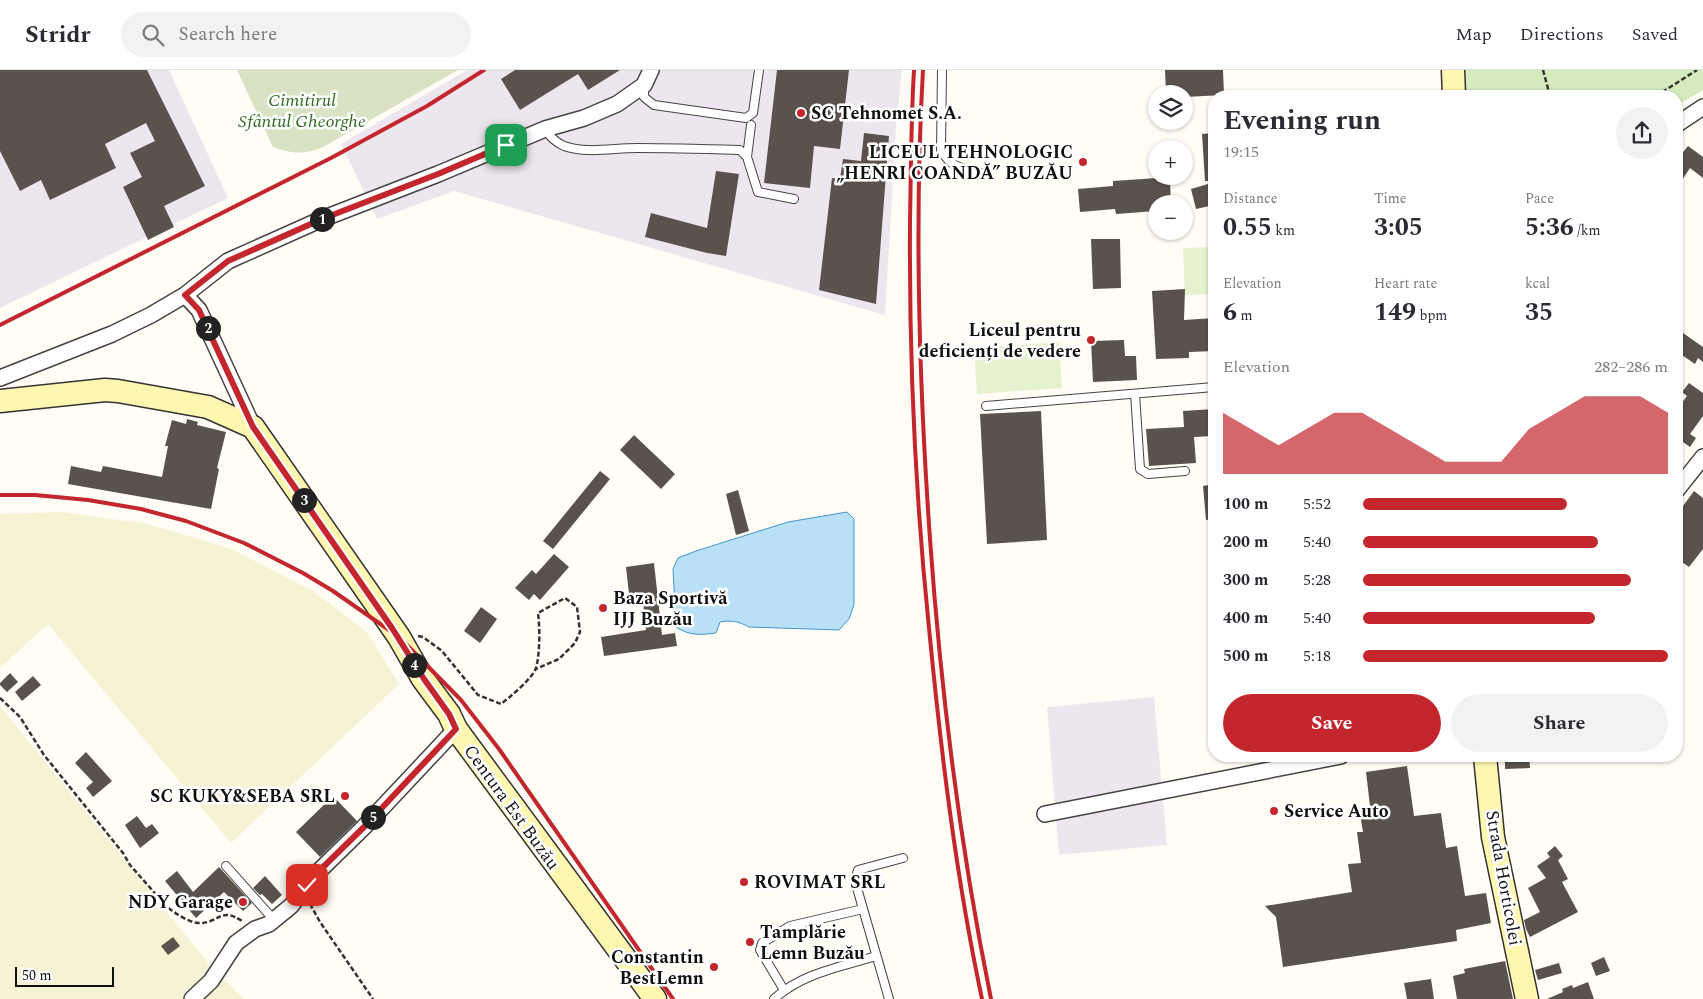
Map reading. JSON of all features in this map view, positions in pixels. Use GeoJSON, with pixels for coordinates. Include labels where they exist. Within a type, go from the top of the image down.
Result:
{"type":"FeatureCollection","features":[{"type":"Feature","properties":{"kind":"main road"},"geometry":{"type":"LineString","coordinates":[[1453,70],[1454,90]]}},
{"type":"Feature","properties":{"kind":"main road"},"geometry":{"type":"LineString","coordinates":[[0,401],[105,390],[208,407],[253,427]]}},
{"type":"Feature","properties":{"kind":"main road","name":"Centura Est Buzău"},"geometry":{"type":"LineString","coordinates":[[253,427],[392,628],[424,679],[449,714],[456,729],[655,999]]}},
{"type":"Feature","properties":{"kind":"main road","name":"Strada Horticolei"},"geometry":{"type":"LineString","coordinates":[[1486,762],[1493,837],[1527,999]]}},
{"type":"Feature","properties":{"kind":"street"},"geometry":{"type":"LineString","coordinates":[[0,378],[112,334],[185,295],[228,261],[322,219],[438,174],[545,129],[584,118],[617,104],[644,85],[651,70]]}},
{"type":"Feature","properties":{"kind":"street"},"geometry":{"type":"LineString","coordinates":[[1683,120],[1703,107]]}},
{"type":"Feature","properties":{"kind":"street"},"geometry":{"type":"LineString","coordinates":[[185,295],[199,310],[253,427]]}},
{"type":"Feature","properties":{"kind":"street"},"geometry":{"type":"LineString","coordinates":[[1683,477],[1703,457]]}},
{"type":"Feature","properties":{"kind":"street"},"geometry":{"type":"LineString","coordinates":[[192,999],[211,981],[236,943],[255,929],[269,924],[291,906],[316,874],[364,827],[456,729]]}},
{"type":"Feature","properties":{"kind":"street"},"geometry":{"type":"LineString","coordinates":[[1045,814],[1299,762]]}},
{"type":"Feature","properties":{"kind":"lane"},"geometry":{"type":"LineString","coordinates":[[759,70],[747,157],[758,192],[794,199]]}},
{"type":"Feature","properties":{"kind":"lane"},"geometry":{"type":"LineString","coordinates":[[942,70],[941,150],[947,161],[955,166],[980,174]]}},
{"type":"Feature","properties":{"kind":"lane"},"geometry":{"type":"LineString","coordinates":[[644,85],[644,97],[654,105],[746,118],[751,125]]}},
{"type":"Feature","properties":{"kind":"lane"},"geometry":{"type":"LineString","coordinates":[[746,118],[752,113]]}},
{"type":"Feature","properties":{"kind":"lane"},"geometry":{"type":"LineString","coordinates":[[545,129],[551,138],[565,146],[596,151],[635,148],[740,150],[747,157]]}},
{"type":"Feature","properties":{"kind":"lane"},"geometry":{"type":"LineString","coordinates":[[740,150],[749,141]]}},
{"type":"Feature","properties":{"kind":"lane"},"geometry":{"type":"LineString","coordinates":[[986,406],[1208,388]]}},
{"type":"Feature","properties":{"kind":"lane"},"geometry":{"type":"LineString","coordinates":[[1135,394],[1140,469],[1148,474],[1185,471]]}},
{"type":"Feature","properties":{"kind":"lane"},"geometry":{"type":"LineString","coordinates":[[889,999],[855,880],[858,870],[903,858]]}},
{"type":"Feature","properties":{"kind":"lane"},"geometry":{"type":"LineString","coordinates":[[226,866],[274,920]]}},
{"type":"Feature","properties":{"kind":"lane"},"geometry":{"type":"LineString","coordinates":[[784,990],[760,950],[762,943],[790,926],[863,909]]}},
{"type":"Feature","properties":{"kind":"lane"},"geometry":{"type":"LineString","coordinates":[[774,999],[784,990],[812,975],[876,956]]}},
{"type":"Feature","properties":{"kind":"path"},"geometry":{"type":"LineString","coordinates":[[1543,70],[1548,90]]}},
{"type":"Feature","properties":{"kind":"path"},"geometry":{"type":"LineString","coordinates":[[1665,90],[1697,70]]}},
{"type":"Feature","properties":{"kind":"path"},"geometry":{"type":"LineString","coordinates":[[392,628],[423,637],[442,651],[478,695],[501,704],[515,694],[536,669],[559,659],[575,643],[580,632],[578,608],[566,598],[538,613],[540,628],[536,669]]}},
{"type":"Feature","properties":{"kind":"path"},"geometry":{"type":"LineString","coordinates":[[0,698],[20,717],[44,755],[67,785],[123,853],[130,865],[167,907],[198,923],[229,914],[255,929]]}},
{"type":"Feature","properties":{"kind":"path"},"geometry":{"type":"LineString","coordinates":[[307,885],[309,901],[320,922],[373,999]]}},
{"type":"Feature","properties":{"kind":"shaded area"},"geometry":{"type":"Polygon","coordinates":[[[0,70],[169,70],[228,198],[0,308],[0,70]]]}},
{"type":"Feature","properties":{"kind":"shaded area"},"geometry":{"type":"Polygon","coordinates":[[[467,70],[902,70],[896,127],[885,315],[454,191],[377,219],[341,144],[467,70]]]}},
{"type":"Feature","properties":{"kind":"shaded area"},"geometry":{"type":"Polygon","coordinates":[[[62,512],[148,524],[232,549],[313,591],[367,632],[399,684],[231,843],[48,624],[0,668],[0,514],[62,512]]]}},
{"type":"Feature","properties":{"kind":"shaded area"},"geometry":{"type":"Polygon","coordinates":[[[1154,697],[1167,845],[1059,855],[1047,707],[1154,697]]]}},
{"type":"Feature","properties":{"kind":"shaded area"},"geometry":{"type":"Polygon","coordinates":[[[0,706],[209,964],[244,999],[0,999],[0,706]]]}},
{"type":"Feature","properties":{"kind":"green space","name":"Cimitirul Sfântul Gheorghe"},"geometry":{"type":"Polygon","coordinates":[[[237,70],[458,70],[323,147],[298,153],[273,147],[237,70]]]}},
{"type":"Feature","properties":{"kind":"green space"},"geometry":{"type":"Polygon","coordinates":[[[1460,70],[1703,70],[1703,90],[1683,102],[1683,90],[1462,90],[1460,70]]]}},
{"type":"Feature","properties":{"kind":"green space"},"geometry":{"type":"Polygon","coordinates":[[[1208,247],[1208,294],[1185,295],[1183,248],[1208,247]]]}},
{"type":"Feature","properties":{"kind":"green space"},"geometry":{"type":"Polygon","coordinates":[[[1059,342],[1062,388],[977,394],[974,348],[1059,342]]]}},
{"type":"Feature","properties":{"kind":"water"},"geometry":{"type":"Polygon","coordinates":[[[847,512],[854,519],[854,605],[849,619],[839,630],[749,627],[738,622],[728,621],[720,622],[716,633],[691,633],[676,627],[673,569],[678,558],[788,522],[847,512]]]}},
{"type":"Feature","properties":{"kind":"building"},"geometry":{"type":"Polygon","coordinates":[[[0,70],[147,70],[205,186],[164,206],[174,227],[148,240],[123,187],[142,177],[130,153],[155,141],[146,123],[105,144],[116,168],[50,200],[41,180],[20,191],[0,151],[0,70]]]}},
{"type":"Feature","properties":{"kind":"building"},"geometry":{"type":"Polygon","coordinates":[[[515,70],[620,70],[588,90],[578,74],[520,110],[501,79],[515,70]]]}},
{"type":"Feature","properties":{"kind":"building"},"geometry":{"type":"Polygon","coordinates":[[[777,70],[849,70],[840,149],[814,146],[810,188],[764,183],[777,70]]]}},
{"type":"Feature","properties":{"kind":"building"},"geometry":{"type":"Polygon","coordinates":[[[1165,70],[1223,70],[1224,90],[1208,90],[1208,96],[1193,97],[1193,85],[1166,85],[1165,70]]]}},
{"type":"Feature","properties":{"kind":"building"},"geometry":{"type":"Polygon","coordinates":[[[864,133],[889,136],[876,304],[819,290],[832,178],[840,179],[843,159],[861,161],[864,133]]]}},
{"type":"Feature","properties":{"kind":"building"},"geometry":{"type":"Polygon","coordinates":[[[1202,134],[1208,134],[1208,181],[1205,181],[1202,134]]]}},
{"type":"Feature","properties":{"kind":"building"},"geometry":{"type":"Polygon","coordinates":[[[1688,146],[1703,157],[1703,178],[1690,168],[1683,178],[1683,152],[1688,146]]]}},
{"type":"Feature","properties":{"kind":"building"},"geometry":{"type":"Polygon","coordinates":[[[716,171],[739,174],[726,256],[645,237],[651,213],[707,228],[716,171]]]}},
{"type":"Feature","properties":{"kind":"building"},"geometry":{"type":"Polygon","coordinates":[[[1148,179],[1148,185],[1170,185],[1171,195],[1148,195],[1148,212],[1116,214],[1115,209],[1080,212],[1078,189],[1113,186],[1113,181],[1148,179]]]}},
{"type":"Feature","properties":{"kind":"building"},"geometry":{"type":"Polygon","coordinates":[[[1208,184],[1208,206],[1196,209],[1191,189],[1208,184]]]}},
{"type":"Feature","properties":{"kind":"building"},"geometry":{"type":"Polygon","coordinates":[[[1091,239],[1120,239],[1121,288],[1093,289],[1091,239]]]}},
{"type":"Feature","properties":{"kind":"building"},"geometry":{"type":"Polygon","coordinates":[[[1185,289],[1184,320],[1208,318],[1208,351],[1189,352],[1189,358],[1156,359],[1152,291],[1185,289]]]}},
{"type":"Feature","properties":{"kind":"building"},"geometry":{"type":"Polygon","coordinates":[[[1683,333],[1703,347],[1703,362],[1698,358],[1695,364],[1683,356],[1683,333]]]}},
{"type":"Feature","properties":{"kind":"building"},"geometry":{"type":"Polygon","coordinates":[[[1124,340],[1125,356],[1136,356],[1137,380],[1093,382],[1091,341],[1124,340]]]}},
{"type":"Feature","properties":{"kind":"building"},"geometry":{"type":"Polygon","coordinates":[[[1689,383],[1703,393],[1703,416],[1690,434],[1696,438],[1690,447],[1683,442],[1683,401],[1687,396],[1683,391],[1689,383]]]}},
{"type":"Feature","properties":{"kind":"building"},"geometry":{"type":"Polygon","coordinates":[[[1208,409],[1208,436],[1194,437],[1196,463],[1149,466],[1146,429],[1184,427],[1183,411],[1208,409]]]}},
{"type":"Feature","properties":{"kind":"building"},"geometry":{"type":"Polygon","coordinates":[[[1041,411],[1047,540],[987,544],[980,414],[1041,411]]]}},
{"type":"Feature","properties":{"kind":"building"},"geometry":{"type":"Polygon","coordinates":[[[187,419],[198,422],[197,425],[226,432],[217,468],[219,469],[211,509],[68,484],[71,466],[101,472],[103,466],[162,477],[168,446],[165,446],[172,420],[186,424],[187,419]]]}},
{"type":"Feature","properties":{"kind":"building"},"geometry":{"type":"Polygon","coordinates":[[[634,435],[675,474],[661,489],[620,450],[634,435]]]}},
{"type":"Feature","properties":{"kind":"building"},"geometry":{"type":"Polygon","coordinates":[[[600,471],[610,479],[553,549],[543,541],[600,471]]]}},
{"type":"Feature","properties":{"kind":"building"},"geometry":{"type":"Polygon","coordinates":[[[1208,485],[1208,520],[1206,520],[1203,486],[1208,485]]]}},
{"type":"Feature","properties":{"kind":"building"},"geometry":{"type":"Polygon","coordinates":[[[738,490],[749,531],[736,535],[726,494],[738,490]]]}},
{"type":"Feature","properties":{"kind":"building"},"geometry":{"type":"Polygon","coordinates":[[[1694,491],[1703,498],[1703,549],[1689,567],[1683,563],[1683,506],[1694,491]]]}},
{"type":"Feature","properties":{"kind":"building"},"geometry":{"type":"Polygon","coordinates":[[[554,554],[569,567],[540,600],[534,594],[529,600],[515,588],[532,570],[536,574],[554,554]]]}},
{"type":"Feature","properties":{"kind":"building"},"geometry":{"type":"Polygon","coordinates":[[[654,563],[662,635],[675,633],[677,646],[604,656],[601,637],[646,630],[643,601],[630,603],[626,567],[654,563]]]}},
{"type":"Feature","properties":{"kind":"building"},"geometry":{"type":"Polygon","coordinates":[[[481,607],[497,619],[480,643],[464,631],[481,607]]]}},
{"type":"Feature","properties":{"kind":"building"},"geometry":{"type":"Polygon","coordinates":[[[10,673],[18,682],[7,692],[0,683],[10,673]]]}},
{"type":"Feature","properties":{"kind":"building"},"geometry":{"type":"Polygon","coordinates":[[[33,676],[41,685],[22,701],[15,692],[33,676]]]}},
{"type":"Feature","properties":{"kind":"building"},"geometry":{"type":"Polygon","coordinates":[[[86,752],[112,781],[93,797],[86,788],[93,782],[75,763],[86,752]]]}},
{"type":"Feature","properties":{"kind":"building"},"geometry":{"type":"Polygon","coordinates":[[[1505,762],[1530,762],[1530,768],[1505,769],[1505,762]]]}},
{"type":"Feature","properties":{"kind":"building"},"geometry":{"type":"Polygon","coordinates":[[[1407,766],[1414,816],[1441,813],[1446,848],[1457,846],[1465,896],[1486,893],[1491,923],[1456,930],[1457,941],[1283,967],[1276,917],[1265,906],[1352,892],[1348,864],[1361,863],[1357,832],[1363,832],[1359,808],[1370,806],[1366,772],[1407,766]]]}},
{"type":"Feature","properties":{"kind":"building"},"geometry":{"type":"Polygon","coordinates":[[[333,796],[357,821],[320,857],[296,832],[333,796]]]}},
{"type":"Feature","properties":{"kind":"building"},"geometry":{"type":"Polygon","coordinates":[[[137,816],[146,828],[152,824],[159,833],[140,848],[125,825],[137,816]]]}},
{"type":"Feature","properties":{"kind":"building"},"geometry":{"type":"Polygon","coordinates":[[[1555,846],[1563,856],[1558,860],[1568,879],[1562,882],[1578,912],[1530,937],[1524,920],[1540,912],[1528,888],[1546,878],[1537,866],[1550,857],[1547,853],[1555,846]]]}},
{"type":"Feature","properties":{"kind":"building"},"geometry":{"type":"Polygon","coordinates":[[[219,867],[252,903],[243,911],[224,892],[196,918],[165,881],[177,871],[193,892],[219,867]]]}},
{"type":"Feature","properties":{"kind":"building"},"geometry":{"type":"Polygon","coordinates":[[[265,876],[282,895],[272,904],[253,888],[265,876]]]}},
{"type":"Feature","properties":{"kind":"building"},"geometry":{"type":"Polygon","coordinates":[[[173,937],[180,946],[168,955],[161,946],[173,937]]]}},
{"type":"Feature","properties":{"kind":"building"},"geometry":{"type":"Polygon","coordinates":[[[1604,957],[1610,971],[1596,976],[1591,963],[1604,957]]]}},
{"type":"Feature","properties":{"kind":"building"},"geometry":{"type":"Polygon","coordinates":[[[1505,961],[1513,999],[1457,999],[1453,976],[1465,973],[1464,969],[1505,961]]]}},
{"type":"Feature","properties":{"kind":"building"},"geometry":{"type":"Polygon","coordinates":[[[1559,963],[1562,973],[1538,980],[1535,970],[1559,963]]]}},
{"type":"Feature","properties":{"kind":"building"},"geometry":{"type":"Polygon","coordinates":[[[1431,979],[1434,999],[1407,999],[1404,983],[1431,979]]]}},
{"type":"Feature","properties":{"kind":"building"},"geometry":{"type":"Polygon","coordinates":[[[1588,982],[1594,999],[1547,999],[1563,992],[1562,989],[1572,985],[1573,988],[1588,982]]]}},
{"type":"Feature","properties":{"kind":"railway"},"geometry":{"type":"LineString","coordinates":[[0,325],[331,158],[427,106],[484,70]]}},
{"type":"Feature","properties":{"kind":"railway"},"geometry":{"type":"LineString","coordinates":[[914,70],[910,220],[911,322],[920,526],[934,675],[950,814],[964,907],[982,999]]}},
{"type":"Feature","properties":{"kind":"railway"},"geometry":{"type":"LineString","coordinates":[[923,70],[918,246],[923,422],[930,539],[953,770],[970,885],[991,999]]}},
{"type":"Feature","properties":{"kind":"railway"},"geometry":{"type":"LineString","coordinates":[[0,495],[35,495],[88,500],[141,509],[186,521],[244,543],[303,573],[333,591],[399,637],[461,700],[499,749],[673,999]]}},
{"type":"Feature","properties":{"kind":"place","name":"SC Tehnomet S.A."},"geometry":{"type":"Point","coordinates":[801,113]}},
{"type":"Feature","properties":{"kind":"place","name":"LICEUL TEHNOLOGIC „HENRI COANDĂ” BUZĂU"},"geometry":{"type":"Point","coordinates":[1083,162]}},
{"type":"Feature","properties":{"kind":"place","name":"Liceul pentru deficienți de vedere"},"geometry":{"type":"Point","coordinates":[1091,340]}},
{"type":"Feature","properties":{"kind":"place","name":"Baza Sportivă IJJ Buzău"},"geometry":{"type":"Point","coordinates":[603,608]}},
{"type":"Feature","properties":{"kind":"place","name":"SC KUKY&SEBA SRL"},"geometry":{"type":"Point","coordinates":[345,796]}},
{"type":"Feature","properties":{"kind":"place","name":"Service Auto"},"geometry":{"type":"Point","coordinates":[1274,811]}},
{"type":"Feature","properties":{"kind":"place","name":"ROVIMAT SRL"},"geometry":{"type":"Point","coordinates":[744,882]}},
{"type":"Feature","properties":{"kind":"place","name":"NDY Garage"},"geometry":{"type":"Point","coordinates":[243,902]}},
{"type":"Feature","properties":{"kind":"place","name":"Tamplărie Lemn Buzău"},"geometry":{"type":"Point","coordinates":[750,942]}},
{"type":"Feature","properties":{"kind":"place","name":"Constantin BestLemn"},"geometry":{"type":"Point","coordinates":[714,967]}},
{"type":"Feature","properties":{"kind":"route"},"geometry":{"type":"LineString","coordinates":[[307,885],[456,729],[449,714],[435,697],[414,665],[399,637],[253,427],[199,310],[185,295],[228,261],[322,219],[438,174],[506,145]]}}]}
